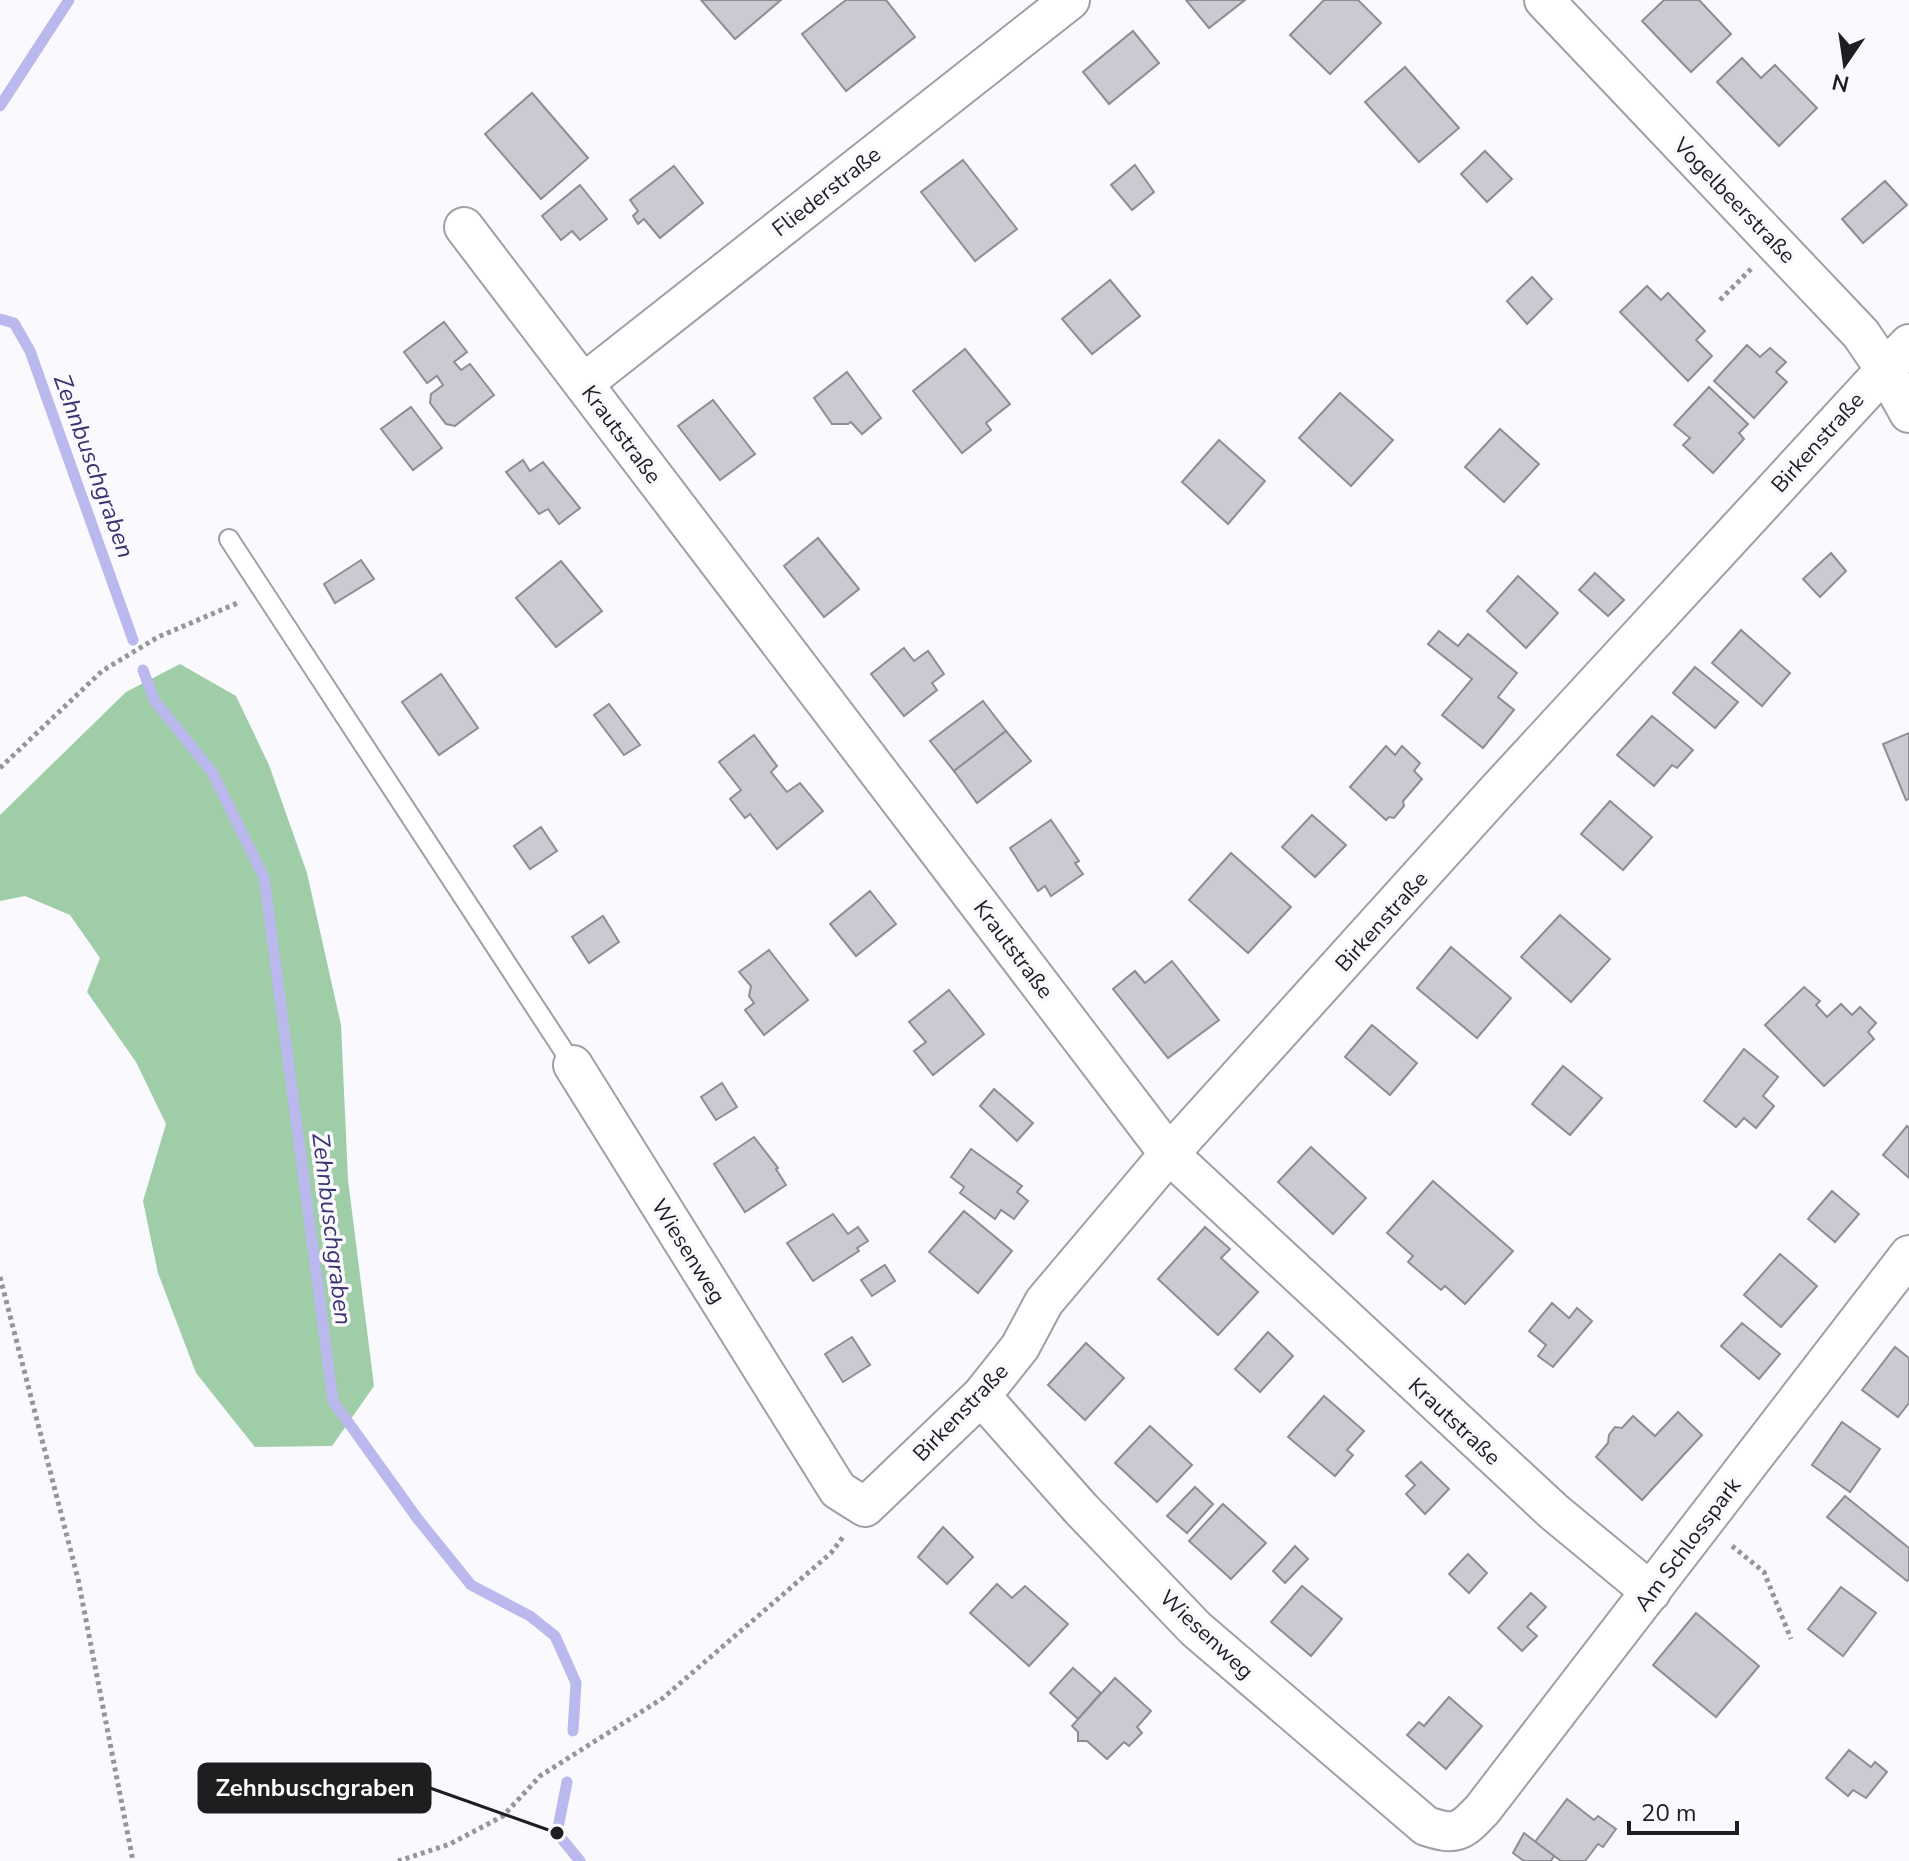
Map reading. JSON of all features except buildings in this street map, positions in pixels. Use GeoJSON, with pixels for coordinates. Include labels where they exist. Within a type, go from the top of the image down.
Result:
{"type":"FeatureCollection","features":[{"type":"Feature","properties":{"kind":"street","name":"Fliederstraße"},"geometry":{"type":"LineString","coordinates":[[584,383],[1070,0]]}},
{"type":"Feature","properties":{"kind":"street","name":"Vogelbeerstraße"},"geometry":{"type":"LineString","coordinates":[[1544,0],[1778,243],[1861,334],[1897,356],[1909,413]]}},
{"type":"Feature","properties":{"kind":"street","name":"Krautstraße"},"geometry":{"type":"LineString","coordinates":[[464,227],[1169,1154],[1553,1511],[1651,1592]]}},
{"type":"Feature","properties":{"kind":"street","name":"Birkenstraße"},"geometry":{"type":"LineString","coordinates":[[865,1507],[981,1396],[1020,1347],[1044,1302],[1169,1154],[1897,356]]}},
{"type":"Feature","properties":{"kind":"street","name":"Wiesenweg"},"geometry":{"type":"LineString","coordinates":[[573,1065],[838,1490],[865,1507]]}},
{"type":"Feature","properties":{"kind":"street","name":"Am Schlosspark"},"geometry":{"type":"LineString","coordinates":[[1463,1830],[1482,1810],[1909,1255]]}},
{"type":"Feature","properties":{"kind":"street","name":"Wiesenweg"},"geometry":{"type":"LineString","coordinates":[[981,1396],[1081,1509],[1196,1629],[1426,1826],[1446,1833],[1463,1830]]}},
{"type":"Feature","properties":{"kind":"lane"},"geometry":{"type":"LineString","coordinates":[[229,539],[573,1065]]}},
{"type":"Feature","properties":{"kind":"path"},"geometry":{"type":"LineString","coordinates":[[0,768],[102,671],[158,637],[264,592]]}},
{"type":"Feature","properties":{"kind":"path"},"geometry":{"type":"LineString","coordinates":[[0,1277],[78,1579],[133,1861]]}},
{"type":"Feature","properties":{"kind":"path"},"geometry":{"type":"LineString","coordinates":[[398,1861],[450,1844],[503,1816],[540,1776],[663,1698],[831,1553],[865,1507]]}},
{"type":"Feature","properties":{"kind":"path"},"geometry":{"type":"LineString","coordinates":[[1703,1522],[1764,1572],[1791,1639]]}},
{"type":"Feature","properties":{"kind":"green space"},"geometry":{"type":"Polygon","coordinates":[[[180,664],[236,696],[269,765],[307,873],[341,1025],[348,1180],[374,1386],[332,1446],[255,1447],[196,1373],[158,1273],[143,1201],[166,1124],[136,1062],[87,992],[100,958],[70,915],[25,896],[0,901],[0,815],[126,692],[180,664]]]}},
{"type":"Feature","properties":{"kind":"waterway","name":"Zehnbuschgraben"},"geometry":{"type":"LineString","coordinates":[[0,106],[69,0]]}},
{"type":"Feature","properties":{"kind":"waterway","name":"Zehnbuschgraben"},"geometry":{"type":"LineString","coordinates":[[0,319],[14,323],[30,351],[133,640]]}},
{"type":"Feature","properties":{"kind":"waterway","name":"Zehnbuschgraben"},"geometry":{"type":"LineString","coordinates":[[143,670],[154,700],[212,772],[264,877],[333,1401],[417,1518],[471,1585],[530,1616],[555,1636],[576,1683],[573,1731]]}},
{"type":"Feature","properties":{"kind":"waterway","name":"Zehnbuschgraben"},"geometry":{"type":"LineString","coordinates":[[567,1782],[557,1833],[580,1861]]}},
{"type":"Feature","properties":{"kind":"place","name":"Zehnbuschgraben"},"geometry":{"type":"Point","coordinates":[557,1833]}}]}
